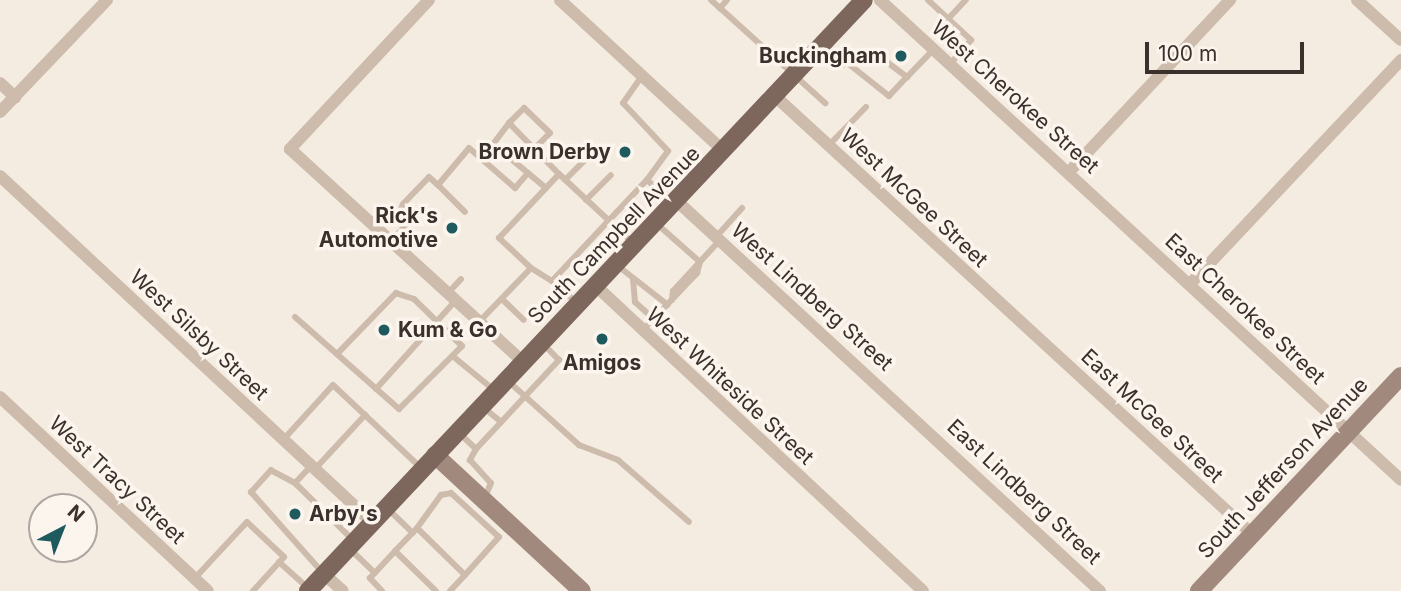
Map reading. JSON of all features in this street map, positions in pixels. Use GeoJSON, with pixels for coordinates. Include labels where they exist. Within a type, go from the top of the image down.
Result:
{"type":"FeatureCollection","features":[{"type":"Feature","properties":{"kind":"main road","name":"South Campbell Avenue"},"geometry":{"type":"LineString","coordinates":[[309,590],[541,343],[677,204],[864,0]]}},
{"type":"Feature","properties":{"kind":"street"},"geometry":{"type":"LineString","coordinates":[[0,112],[107,0]]}},
{"type":"Feature","properties":{"kind":"street"},"geometry":{"type":"LineString","coordinates":[[429,0],[290,149],[523,362]]}},
{"type":"Feature","properties":{"kind":"street"},"geometry":{"type":"LineString","coordinates":[[560,0],[725,152]]}},
{"type":"Feature","properties":{"kind":"street","name":"West Cherokee Street"},"geometry":{"type":"LineString","coordinates":[[880,0],[1125,223]]}},
{"type":"Feature","properties":{"kind":"street"},"geometry":{"type":"LineString","coordinates":[[1069,172],[1230,0]]}},
{"type":"Feature","properties":{"kind":"street"},"geometry":{"type":"LineString","coordinates":[[1357,0],[1401,40]]}},
{"type":"Feature","properties":{"kind":"street"},"geometry":{"type":"LineString","coordinates":[[1190,284],[1401,61]]}},
{"type":"Feature","properties":{"kind":"street"},"geometry":{"type":"LineString","coordinates":[[0,83],[15,97]]}},
{"type":"Feature","properties":{"kind":"street","name":"West McGee Street"},"geometry":{"type":"LineString","coordinates":[[776,97],[1026,327]]}},
{"type":"Feature","properties":{"kind":"street","name":"West Silsby Street"},"geometry":{"type":"LineString","coordinates":[[0,176],[372,522]]}},
{"type":"Feature","properties":{"kind":"street","name":"West Lindberg Street"},"geometry":{"type":"LineString","coordinates":[[677,204],[920,421]]}},
{"type":"Feature","properties":{"kind":"street","name":"East Cherokee Street"},"geometry":{"type":"LineString","coordinates":[[1125,223],[1401,480]]}},
{"type":"Feature","properties":{"kind":"street","name":"West Whiteside Street"},"geometry":{"type":"LineString","coordinates":[[596,286],[923,591]]}},
{"type":"Feature","properties":{"kind":"street","name":"East McGee Street"},"geometry":{"type":"LineString","coordinates":[[1026,327],[1252,534]]}},
{"type":"Feature","properties":{"kind":"street","name":"South Jefferson Avenue"},"geometry":{"type":"LineString","coordinates":[[1199,591],[1401,376]]}},
{"type":"Feature","properties":{"kind":"street","name":"West Tracy Street"},"geometry":{"type":"LineString","coordinates":[[0,397],[208,591]]}},
{"type":"Feature","properties":{"kind":"street","name":"East Lindberg Street"},"geometry":{"type":"LineString","coordinates":[[920,421],[1100,591]]}},
{"type":"Feature","properties":{"kind":"street"},"geometry":{"type":"LineString","coordinates":[[435,455],[483,499],[505,531],[582,591]]}},
{"type":"Feature","properties":{"kind":"street"},"geometry":{"type":"LineString","coordinates":[[324,574],[343,591]]}},
{"type":"Feature","properties":{"kind":"lane"},"geometry":{"type":"LineString","coordinates":[[711,0],[825,103]]}},
{"type":"Feature","properties":{"kind":"lane"},"geometry":{"type":"LineString","coordinates":[[720,8],[727,0]]}},
{"type":"Feature","properties":{"kind":"lane"},"geometry":{"type":"LineString","coordinates":[[929,0],[971,40],[950,64]]}},
{"type":"Feature","properties":{"kind":"lane"},"geometry":{"type":"LineString","coordinates":[[948,19],[966,0]]}},
{"type":"Feature","properties":{"kind":"lane"},"geometry":{"type":"LineString","coordinates":[[820,49],[840,66],[850,65],[872,51],[907,77]]}},
{"type":"Feature","properties":{"kind":"lane"},"geometry":{"type":"LineString","coordinates":[[850,65],[889,96],[934,49]]}},
{"type":"Feature","properties":{"kind":"lane"},"geometry":{"type":"LineString","coordinates":[[552,281],[647,180],[668,151],[623,103],[642,76]]}},
{"type":"Feature","properties":{"kind":"lane"},"geometry":{"type":"LineString","coordinates":[[829,145],[846,123],[866,107]]}},
{"type":"Feature","properties":{"kind":"lane"},"geometry":{"type":"LineString","coordinates":[[535,148],[550,133],[524,108],[493,144],[546,188]]}},
{"type":"Feature","properties":{"kind":"lane"},"geometry":{"type":"LineString","coordinates":[[509,123],[636,246]]}},
{"type":"Feature","properties":{"kind":"lane"},"geometry":{"type":"LineString","coordinates":[[438,185],[469,148],[515,188],[528,173]]}},
{"type":"Feature","properties":{"kind":"lane"},"geometry":{"type":"LineString","coordinates":[[565,180],[589,156]]}},
{"type":"Feature","properties":{"kind":"lane"},"geometry":{"type":"LineString","coordinates":[[559,174],[499,239],[531,268],[552,281],[579,304]]}},
{"type":"Feature","properties":{"kind":"lane"},"geometry":{"type":"LineString","coordinates":[[586,200],[611,175]]}},
{"type":"Feature","properties":{"kind":"lane"},"geometry":{"type":"LineString","coordinates":[[391,241],[407,224],[400,213],[403,204],[429,177],[466,212]]}},
{"type":"Feature","properties":{"kind":"lane"},"geometry":{"type":"LineString","coordinates":[[647,180],[677,204]]}},
{"type":"Feature","properties":{"kind":"lane"},"geometry":{"type":"LineString","coordinates":[[643,330],[670,302],[742,208]]}},
{"type":"Feature","properties":{"kind":"lane"},"geometry":{"type":"LineString","coordinates":[[657,224],[700,262]]}},
{"type":"Feature","properties":{"kind":"lane"},"geometry":{"type":"LineString","coordinates":[[617,265],[670,302]]}},
{"type":"Feature","properties":{"kind":"lane"},"geometry":{"type":"LineString","coordinates":[[479,322],[531,268]]}},
{"type":"Feature","properties":{"kind":"lane"},"geometry":{"type":"LineString","coordinates":[[376,389],[437,320],[461,279]]}},
{"type":"Feature","properties":{"kind":"lane"},"geometry":{"type":"LineString","coordinates":[[634,279],[635,302],[654,319]]}},
{"type":"Feature","properties":{"kind":"lane"},"geometry":{"type":"LineString","coordinates":[[295,317],[376,389],[403,408],[455,358],[460,341],[437,320],[396,293],[337,354]]}},
{"type":"Feature","properties":{"kind":"lane"},"geometry":{"type":"LineString","coordinates":[[502,299],[524,320]]}},
{"type":"Feature","properties":{"kind":"lane"},"geometry":{"type":"LineString","coordinates":[[483,499],[491,483],[471,463],[477,449],[559,360],[541,343]]}},
{"type":"Feature","properties":{"kind":"lane"},"geometry":{"type":"LineString","coordinates":[[455,358],[501,386],[525,396],[579,445],[630,469],[689,522]]}},
{"type":"Feature","properties":{"kind":"lane"},"geometry":{"type":"LineString","coordinates":[[283,440],[333,384],[422,469]]}},
{"type":"Feature","properties":{"kind":"lane"},"geometry":{"type":"LineString","coordinates":[[482,406],[501,422]]}},
{"type":"Feature","properties":{"kind":"lane"},"geometry":{"type":"LineString","coordinates":[[295,483],[365,415]]}},
{"type":"Feature","properties":{"kind":"lane"},"geometry":{"type":"LineString","coordinates":[[457,432],[477,449]]}},
{"type":"Feature","properties":{"kind":"lane"},"geometry":{"type":"LineString","coordinates":[[324,574],[251,492],[271,470],[295,483],[375,573]]}},
{"type":"Feature","properties":{"kind":"lane"},"geometry":{"type":"LineString","coordinates":[[383,591],[370,578],[415,530],[441,495],[452,493],[505,531],[450,591]]}},
{"type":"Feature","properties":{"kind":"lane"},"geometry":{"type":"LineString","coordinates":[[386,507],[465,575]]}},
{"type":"Feature","properties":{"kind":"lane"},"geometry":{"type":"LineString","coordinates":[[195,579],[247,522],[284,557],[255,590]]}},
{"type":"Feature","properties":{"kind":"lane"},"geometry":{"type":"LineString","coordinates":[[395,551],[436,591]]}},
{"type":"Feature","properties":{"kind":"lane"},"geometry":{"type":"LineString","coordinates":[[279,562],[309,590]]}},
{"type":"Feature","properties":{"kind":"place","name":"Buckingham"},"geometry":{"type":"Point","coordinates":[901,56]}},
{"type":"Feature","properties":{"kind":"place","name":"Brown Derby"},"geometry":{"type":"Point","coordinates":[625,152]}},
{"type":"Feature","properties":{"kind":"place","name":"Rick's Automotive"},"geometry":{"type":"Point","coordinates":[452,228]}},
{"type":"Feature","properties":{"kind":"place","name":"Kum & Go"},"geometry":{"type":"Point","coordinates":[384,330]}},
{"type":"Feature","properties":{"kind":"place","name":"Amigos"},"geometry":{"type":"Point","coordinates":[602,339]}},
{"type":"Feature","properties":{"kind":"place","name":"Arby's"},"geometry":{"type":"Point","coordinates":[295,514]}}]}
